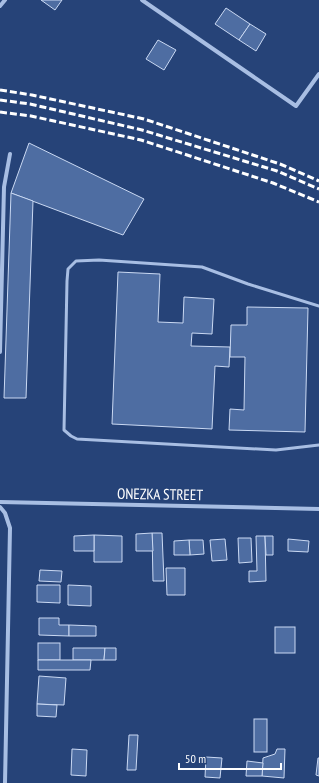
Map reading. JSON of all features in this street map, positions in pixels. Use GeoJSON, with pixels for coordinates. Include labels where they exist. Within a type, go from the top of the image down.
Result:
{"type":"FeatureCollection","features":[{"type":"Feature","properties":{"kind":"street"},"geometry":{"type":"LineString","coordinates":[[0,6],[4,0]]}},
{"type":"Feature","properties":{"kind":"street"},"geometry":{"type":"LineString","coordinates":[[142,0],[296,106],[319,74]]}},
{"type":"Feature","properties":{"kind":"street"},"geometry":{"type":"LineString","coordinates":[[0,352],[4,187],[10,154]]}},
{"type":"Feature","properties":{"kind":"street","name":"ONEZKA STREET"},"geometry":{"type":"LineString","coordinates":[[0,502],[319,508]]}},
{"type":"Feature","properties":{"kind":"street"},"geometry":{"type":"LineString","coordinates":[[0,507],[5,514],[10,528],[5,783]]}},
{"type":"Feature","properties":{"kind":"lane"},"geometry":{"type":"LineString","coordinates":[[319,306],[248,284],[202,267],[99,260],[76,261],[68,269],[67,281],[64,430],[77,439],[276,450],[319,445]]}},
{"type":"Feature","properties":{"kind":"building"},"geometry":{"type":"Polygon","coordinates":[[[41,0],[62,0],[55,10],[41,0]]]}},
{"type":"Feature","properties":{"kind":"building"},"geometry":{"type":"Polygon","coordinates":[[[226,8],[250,24],[239,40],[215,24],[226,8]]]}},
{"type":"Feature","properties":{"kind":"building"},"geometry":{"type":"Polygon","coordinates":[[[250,24],[266,34],[256,51],[239,40],[250,24]]]}},
{"type":"Feature","properties":{"kind":"building"},"geometry":{"type":"Polygon","coordinates":[[[158,40],[176,50],[164,70],[146,59],[158,40]]]}},
{"type":"Feature","properties":{"kind":"building"},"geometry":{"type":"Polygon","coordinates":[[[29,143],[144,199],[123,235],[11,193],[29,143]]]}},
{"type":"Feature","properties":{"kind":"building"},"geometry":{"type":"Polygon","coordinates":[[[11,193],[33,201],[26,398],[4,398],[11,193]]]}},
{"type":"Feature","properties":{"kind":"building"},"geometry":{"type":"Polygon","coordinates":[[[118,272],[160,274],[158,322],[183,323],[184,297],[214,299],[212,334],[192,333],[191,346],[230,347],[229,367],[215,366],[212,429],[112,424],[118,272]]]}},
{"type":"Feature","properties":{"kind":"building"},"geometry":{"type":"Polygon","coordinates":[[[247,307],[308,308],[305,432],[229,430],[230,409],[244,410],[245,357],[230,357],[231,325],[247,325],[247,307]]]}},
{"type":"Feature","properties":{"kind":"building"},"geometry":{"type":"Polygon","coordinates":[[[152,533],[162,533],[164,581],[153,581],[152,533]]]}},
{"type":"Feature","properties":{"kind":"building"},"geometry":{"type":"Polygon","coordinates":[[[152,533],[153,551],[136,551],[136,534],[152,533]]]}},
{"type":"Feature","properties":{"kind":"building"},"geometry":{"type":"Polygon","coordinates":[[[94,535],[122,536],[122,562],[94,562],[94,535]]]}},
{"type":"Feature","properties":{"kind":"building"},"geometry":{"type":"Polygon","coordinates":[[[94,535],[94,551],[74,551],[74,536],[94,535]]]}},
{"type":"Feature","properties":{"kind":"building"},"geometry":{"type":"Polygon","coordinates":[[[256,536],[265,536],[266,581],[249,582],[249,571],[257,571],[256,536]]]}},
{"type":"Feature","properties":{"kind":"building"},"geometry":{"type":"Polygon","coordinates":[[[265,536],[273,536],[273,555],[266,555],[265,536]]]}},
{"type":"Feature","properties":{"kind":"building"},"geometry":{"type":"Polygon","coordinates":[[[238,538],[251,538],[252,562],[239,563],[238,538]]]}},
{"type":"Feature","properties":{"kind":"building"},"geometry":{"type":"Polygon","coordinates":[[[225,539],[227,560],[212,561],[210,540],[225,539]]]}},
{"type":"Feature","properties":{"kind":"building"},"geometry":{"type":"Polygon","coordinates":[[[288,539],[309,541],[308,552],[288,551],[288,539]]]}},
{"type":"Feature","properties":{"kind":"building"},"geometry":{"type":"Polygon","coordinates":[[[189,540],[203,540],[204,554],[190,555],[189,540]]]}},
{"type":"Feature","properties":{"kind":"building"},"geometry":{"type":"Polygon","coordinates":[[[189,540],[190,555],[174,555],[174,541],[189,540]]]}},
{"type":"Feature","properties":{"kind":"building"},"geometry":{"type":"Polygon","coordinates":[[[166,568],[185,568],[185,595],[167,595],[166,568]]]}},
{"type":"Feature","properties":{"kind":"building"},"geometry":{"type":"Polygon","coordinates":[[[40,570],[62,571],[61,582],[39,581],[40,570]]]}},
{"type":"Feature","properties":{"kind":"building"},"geometry":{"type":"Polygon","coordinates":[[[37,585],[60,585],[60,603],[37,602],[37,585]]]}},
{"type":"Feature","properties":{"kind":"building"},"geometry":{"type":"Polygon","coordinates":[[[68,585],[91,586],[91,606],[68,605],[68,585]]]}},
{"type":"Feature","properties":{"kind":"building"},"geometry":{"type":"Polygon","coordinates":[[[39,618],[59,618],[59,625],[69,625],[69,636],[39,635],[39,618]]]}},
{"type":"Feature","properties":{"kind":"building"},"geometry":{"type":"Polygon","coordinates":[[[69,625],[96,626],[96,636],[69,636],[69,625]]]}},
{"type":"Feature","properties":{"kind":"building"},"geometry":{"type":"Polygon","coordinates":[[[275,627],[295,627],[295,653],[275,653],[275,627]]]}},
{"type":"Feature","properties":{"kind":"building"},"geometry":{"type":"Polygon","coordinates":[[[38,643],[60,643],[60,660],[38,660],[38,643]]]}},
{"type":"Feature","properties":{"kind":"building"},"geometry":{"type":"Polygon","coordinates":[[[73,648],[105,648],[104,660],[73,660],[73,648]]]}},
{"type":"Feature","properties":{"kind":"building"},"geometry":{"type":"Polygon","coordinates":[[[105,648],[116,648],[116,660],[104,660],[105,648]]]}},
{"type":"Feature","properties":{"kind":"building"},"geometry":{"type":"Polygon","coordinates":[[[38,660],[91,660],[90,670],[38,670],[38,660]]]}},
{"type":"Feature","properties":{"kind":"building"},"geometry":{"type":"Polygon","coordinates":[[[39,676],[66,678],[64,705],[37,704],[39,676]]]}},
{"type":"Feature","properties":{"kind":"building"},"geometry":{"type":"Polygon","coordinates":[[[37,704],[57,705],[56,717],[37,716],[37,704]]]}},
{"type":"Feature","properties":{"kind":"building"},"geometry":{"type":"Polygon","coordinates":[[[254,719],[267,719],[267,752],[254,752],[254,719]]]}},
{"type":"Feature","properties":{"kind":"building"},"geometry":{"type":"Polygon","coordinates":[[[129,735],[138,735],[136,770],[127,770],[129,735]]]}},
{"type":"Feature","properties":{"kind":"building"},"geometry":{"type":"Polygon","coordinates":[[[72,749],[87,750],[86,776],[71,775],[72,749]]]}},
{"type":"Feature","properties":{"kind":"building"},"geometry":{"type":"Polygon","coordinates":[[[277,749],[285,749],[284,778],[262,776],[263,758],[275,754],[277,749]]]}},
{"type":"Feature","properties":{"kind":"building"},"geometry":{"type":"Polygon","coordinates":[[[206,757],[222,758],[220,778],[205,777],[206,757]]]}},
{"type":"Feature","properties":{"kind":"building"},"geometry":{"type":"Polygon","coordinates":[[[319,758],[319,776],[316,775],[319,758]]]}},
{"type":"Feature","properties":{"kind":"building"},"geometry":{"type":"Polygon","coordinates":[[[247,761],[263,763],[262,776],[246,776],[247,761]]]}},
{"type":"Feature","properties":{"kind":"railway"},"geometry":{"type":"LineString","coordinates":[[0,90],[32,95],[144,119],[280,164],[319,181]]}},
{"type":"Feature","properties":{"kind":"railway"},"geometry":{"type":"LineString","coordinates":[[0,100],[30,104],[142,130],[277,171],[319,189]]}},
{"type":"Feature","properties":{"kind":"railway"},"geometry":{"type":"LineString","coordinates":[[0,112],[31,116],[141,140],[273,183],[319,202]]}}]}
